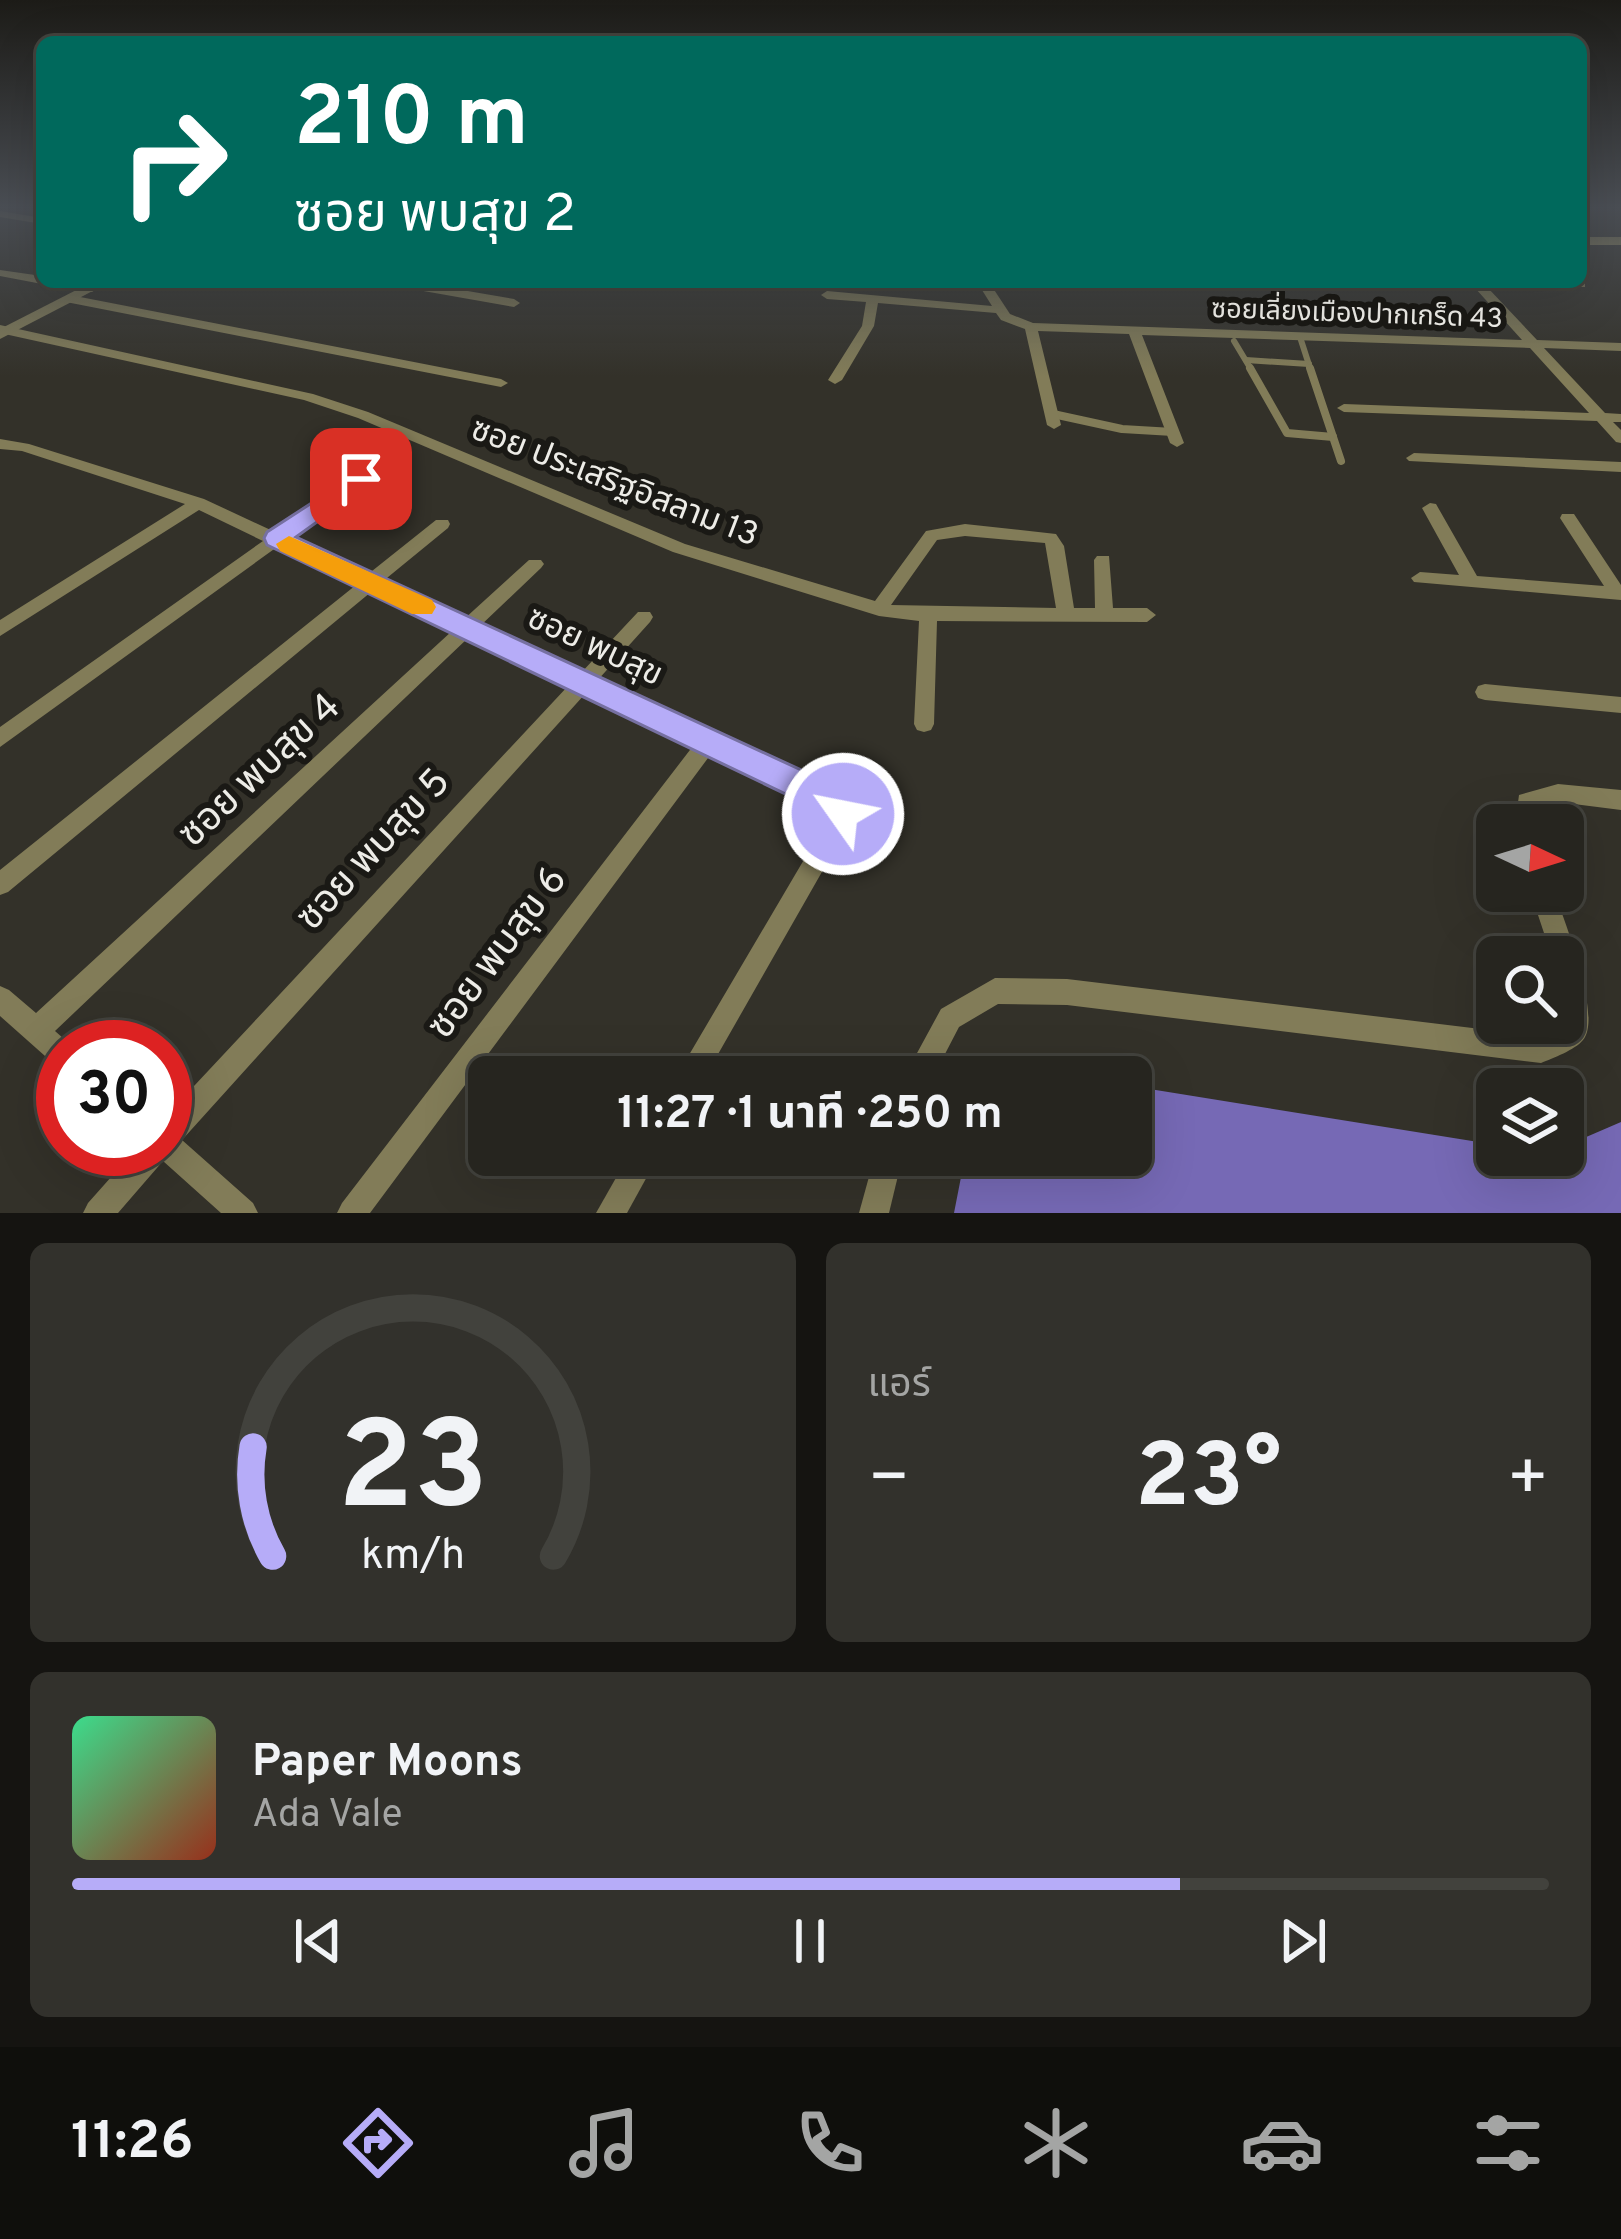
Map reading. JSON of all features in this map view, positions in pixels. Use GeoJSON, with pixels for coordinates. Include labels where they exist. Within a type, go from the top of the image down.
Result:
{"type":"FeatureCollection","features":[{"type":"Feature","properties":{"kind":"street"},"geometry":{"type":"LineString","coordinates":[[0,273],[36,279]]}},
{"type":"Feature","properties":{"kind":"street"},"geometry":{"type":"LineString","coordinates":[[3,332],[92,288]]}},
{"type":"Feature","properties":{"kind":"street"},"geometry":{"type":"LineString","coordinates":[[429,288],[514,303]]}},
{"type":"Feature","properties":{"kind":"street","name":"ซอยเลี่ยงเมืองปากเกร็ด 43"},"geometry":{"type":"LineString","coordinates":[[987,288],[1010,321],[1031,327],[1621,347]]}},
{"type":"Feature","properties":{"kind":"street"},"geometry":{"type":"LineString","coordinates":[[1482,288],[1621,439]]}},
{"type":"Feature","properties":{"kind":"street"},"geometry":{"type":"LineString","coordinates":[[827,295],[1001,310]]}},
{"type":"Feature","properties":{"kind":"street"},"geometry":{"type":"LineString","coordinates":[[70,299],[501,383]]}},
{"type":"Feature","properties":{"kind":"street"},"geometry":{"type":"LineString","coordinates":[[835,380],[868,326],[873,299]]}},
{"type":"Feature","properties":{"kind":"street"},"geometry":{"type":"LineString","coordinates":[[1031,327],[1053,419]]}},
{"type":"Feature","properties":{"kind":"street"},"geometry":{"type":"LineString","coordinates":[[1134,331],[1175,438]]}},
{"type":"Feature","properties":{"kind":"street","name":"ซอย ประเสริฐอิสลาม 13"},"geometry":{"type":"LineString","coordinates":[[3,332],[308,398],[363,415],[679,548],[879,609],[928,614],[1147,615]]}},
{"type":"Feature","properties":{"kind":"street"},"geometry":{"type":"LineString","coordinates":[[1344,408],[1621,418]]}},
{"type":"Feature","properties":{"kind":"street","name":"ซอย พบสุข"},"geometry":{"type":"LineString","coordinates":[[0,430],[24,447]]}},
{"type":"Feature","properties":{"kind":"street","name":"ซอย พบสุข"},"geometry":{"type":"LineString","coordinates":[[0,444],[24,447],[198,503],[837,802],[843,814],[702,1056]]}},
{"type":"Feature","properties":{"kind":"street"},"geometry":{"type":"LineString","coordinates":[[1414,458],[1621,467]]}},
{"type":"Feature","properties":{"kind":"street"},"geometry":{"type":"LineString","coordinates":[[0,738],[361,479]]}},
{"type":"Feature","properties":{"kind":"street"},"geometry":{"type":"LineString","coordinates":[[0,629],[198,503]]}},
{"type":"Feature","properties":{"kind":"street"},"geometry":{"type":"LineString","coordinates":[[1430,508],[1472,582]]}},
{"type":"Feature","properties":{"kind":"street"},"geometry":{"type":"LineString","coordinates":[[1568,518],[1619,594]]}},
{"type":"Feature","properties":{"kind":"street"},"geometry":{"type":"LineString","coordinates":[[0,884],[442,524]]}},
{"type":"Feature","properties":{"kind":"street"},"geometry":{"type":"LineString","coordinates":[[879,609],[932,535],[964,530],[1050,538],[1056,546],[1066,615]]}},
{"type":"Feature","properties":{"kind":"street"},"geometry":{"type":"LineString","coordinates":[[1103,560],[1104,615]]}},
{"type":"Feature","properties":{"kind":"street","name":"ซอย พบสุข 4"},"geometry":{"type":"LineString","coordinates":[[48,1020],[535,564]]}},
{"type":"Feature","properties":{"kind":"street"},"geometry":{"type":"LineString","coordinates":[[1420,578],[1619,594]]}},
{"type":"Feature","properties":{"kind":"street"},"geometry":{"type":"LineString","coordinates":[[924,724],[928,614]]}},
{"type":"Feature","properties":{"kind":"street","name":"ซอย พบสุข 5"},"geometry":{"type":"LineString","coordinates":[[192,1111],[644,617]]}},
{"type":"Feature","properties":{"kind":"street"},"geometry":{"type":"LineString","coordinates":[[1485,692],[1621,705]]}},
{"type":"Feature","properties":{"kind":"street","name":"ซอย พบสุข 6"},"geometry":{"type":"LineString","coordinates":[[352,1213],[708,742]]}},
{"type":"Feature","properties":{"kind":"street"},"geometry":{"type":"LineString","coordinates":[[1527,804],[1558,793],[1621,800]]}},
{"type":"Feature","properties":{"kind":"street"},"geometry":{"type":"LineString","coordinates":[[930,1056],[950,1018],[995,991],[1066,992],[1541,1050],[1574,1031],[1572,980],[1550,912]]}},
{"type":"Feature","properties":{"kind":"street"},"geometry":{"type":"LineString","coordinates":[[0,999],[36,1031]]}},
{"type":"Feature","properties":{"kind":"street"},"geometry":{"type":"LineString","coordinates":[[192,1166],[243,1213]]}},
{"type":"Feature","properties":{"kind":"street"},"geometry":{"type":"LineString","coordinates":[[98,1213],[131,1176]]}},
{"type":"Feature","properties":{"kind":"street"},"geometry":{"type":"LineString","coordinates":[[611,1213],[633,1176]]}},
{"type":"Feature","properties":{"kind":"street"},"geometry":{"type":"LineString","coordinates":[[874,1213],[884,1176]]}},
{"type":"Feature","properties":{"kind":"lane"},"geometry":{"type":"LineString","coordinates":[[1300,337],[1342,461]]}},
{"type":"Feature","properties":{"kind":"lane"},"geometry":{"type":"LineString","coordinates":[[1234,341],[1287,433],[1334,437]]}},
{"type":"Feature","properties":{"kind":"lane"},"geometry":{"type":"LineString","coordinates":[[1246,360],[1309,364]]}},
{"type":"Feature","properties":{"kind":"lane"},"geometry":{"type":"LineString","coordinates":[[1053,419],[1175,438]]}},
{"type":"Feature","properties":{"kind":"shaded area"},"geometry":{"type":"Polygon","coordinates":[[[1152,1089],[1476,1142],[1476,1176],[1584,1176],[1584,1138],[1621,1122],[1621,1213],[954,1213],[961,1176],[1152,1176],[1152,1089]]]}},
{"type":"Feature","properties":{"kind":"slow traffic"},"geometry":{"type":"LineString","coordinates":[[289,544],[422,607]]}},
{"type":"Feature","properties":{"kind":"route"},"geometry":{"type":"LineString","coordinates":[[361,479],[276,538],[837,802],[843,814]]}}]}
